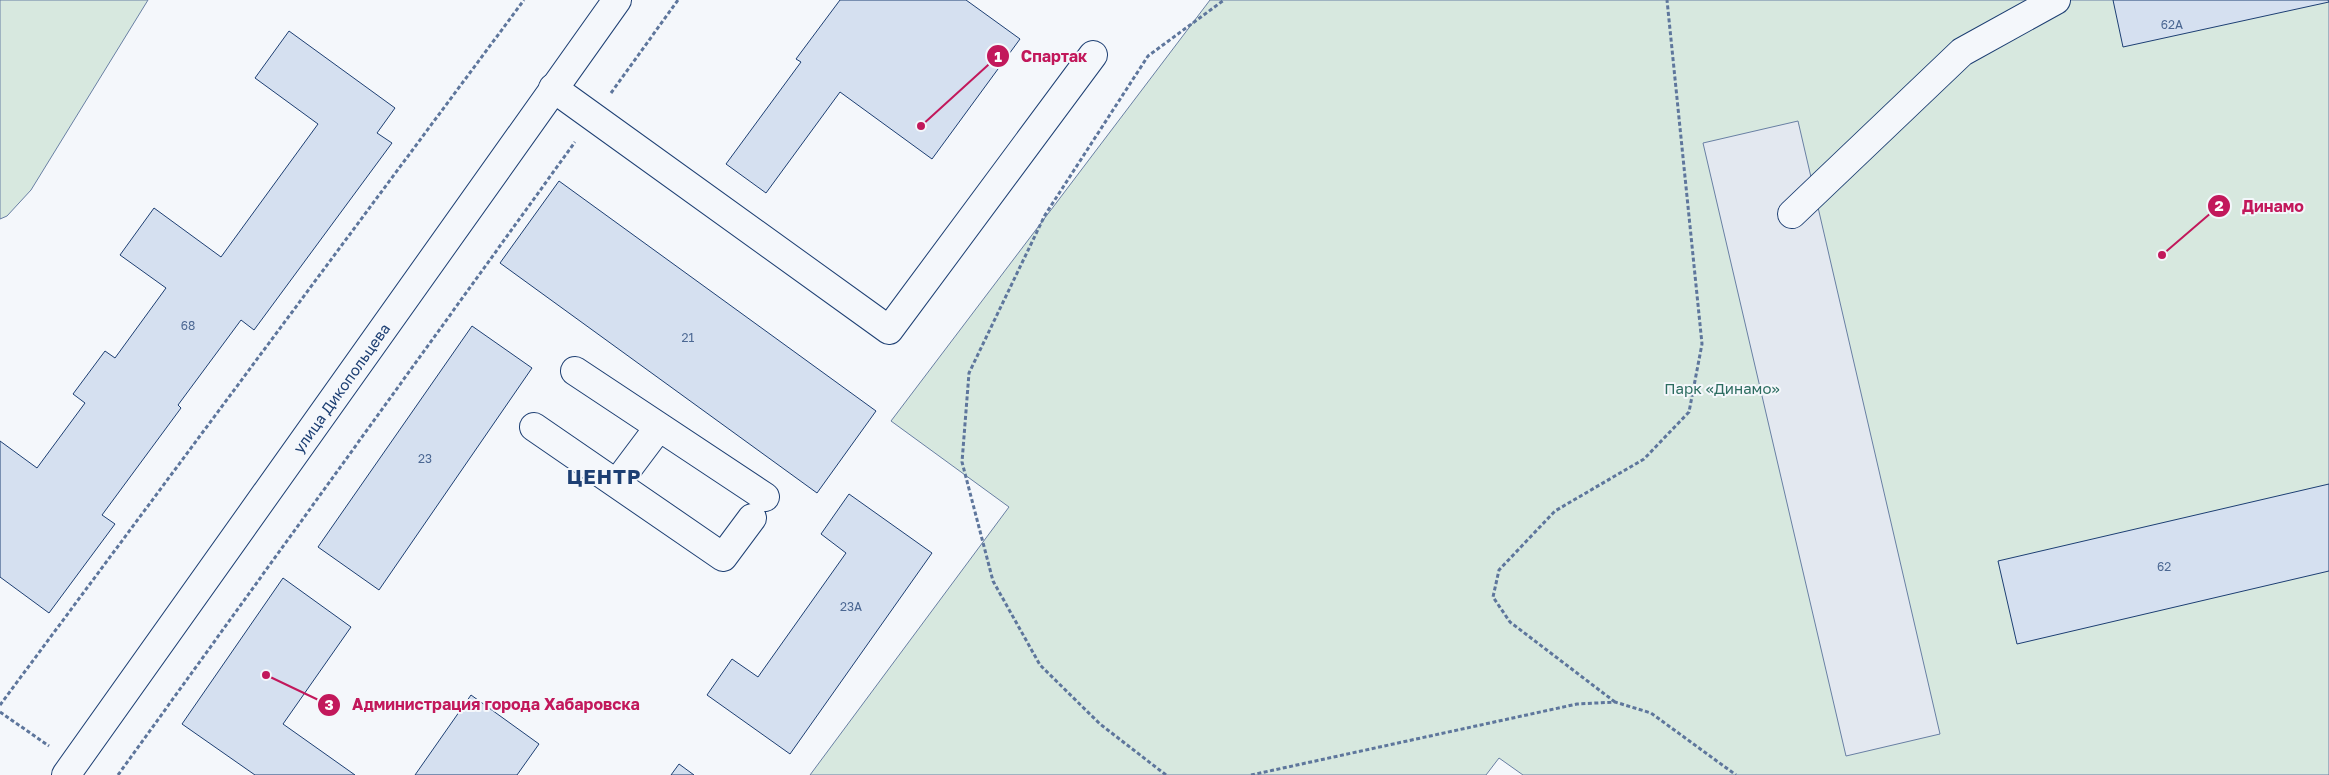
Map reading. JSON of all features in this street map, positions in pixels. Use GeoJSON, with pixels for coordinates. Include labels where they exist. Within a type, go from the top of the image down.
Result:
{"type":"FeatureCollection","features":[{"type":"Feature","properties":{"kind":"main road","name":"улица Дикопольцева"},"geometry":{"type":"LineString","coordinates":[[70,769],[617,0]]}},
{"type":"Feature","properties":{"kind":"main road"},"geometry":{"type":"LineString","coordinates":[[1792,214],[1962,52],[2056,0]]}},
{"type":"Feature","properties":{"kind":"main road"},"geometry":{"type":"LineString","coordinates":[[553,88],[889,330],[1093,55]]}},
{"type":"Feature","properties":{"kind":"main road"},"geometry":{"type":"LineString","coordinates":[[534,426],[723,557],[758,507],[658,427],[574,371]]}},
{"type":"Feature","properties":{"kind":"main road"},"geometry":{"type":"LineString","coordinates":[[617,483],[658,427]]}},
{"type":"Feature","properties":{"kind":"path"},"geometry":{"type":"LineString","coordinates":[[0,705],[524,0]]}},
{"type":"Feature","properties":{"kind":"path"},"geometry":{"type":"LineString","coordinates":[[118,775],[678,0]]}},
{"type":"Feature","properties":{"kind":"path"},"geometry":{"type":"LineString","coordinates":[[1166,775],[1100,724],[1040,665],[993,581],[962,462],[969,373],[1045,215],[1148,56],[1224,0]]}},
{"type":"Feature","properties":{"kind":"path"},"geometry":{"type":"LineString","coordinates":[[1615,702],[1510,622],[1493,597],[1500,570],[1555,511],[1644,459],[1689,412],[1702,344],[1667,0]]}},
{"type":"Feature","properties":{"kind":"path"},"geometry":{"type":"LineString","coordinates":[[1251,775],[1577,704],[1615,702],[1651,713],[1736,775]]}},
{"type":"Feature","properties":{"kind":"path"},"geometry":{"type":"LineString","coordinates":[[0,712],[70,769]]}},
{"type":"Feature","properties":{"kind":"green space"},"geometry":{"type":"Polygon","coordinates":[[[0,0],[148,0],[31,190],[7,216],[0,219],[0,0]]]}},
{"type":"Feature","properties":{"kind":"green space","name":"Парк «Динамо»"},"geometry":{"type":"Polygon","coordinates":[[[1210,0],[2329,0],[2329,775],[1523,775],[1499,758],[1486,775],[810,775],[1009,507],[891,421],[1210,0]]]}},
{"type":"Feature","properties":{"kind":"shaded area"},"geometry":{"type":"Polygon","coordinates":[[[1798,121],[1940,734],[1846,756],[1703,143],[1798,121]]]}},
{"type":"Feature","properties":{"kind":"building"},"geometry":{"type":"Polygon","coordinates":[[[840,0],[966,0],[1020,39],[932,159],[840,92],[766,193],[726,164],[801,62],[796,59],[840,0]]]}},
{"type":"Feature","properties":{"kind":"building"},"geometry":{"type":"Polygon","coordinates":[[[2113,0],[2328,0],[2329,2],[2123,47],[2113,0]]]}},
{"type":"Feature","properties":{"kind":"building"},"geometry":{"type":"Polygon","coordinates":[[[289,31],[395,108],[377,133],[392,143],[254,330],[241,320],[178,405],[181,408],[102,515],[115,524],[49,613],[0,577],[0,441],[37,468],[85,403],[73,394],[105,351],[115,358],[166,288],[120,255],[154,208],[221,257],[318,124],[255,78],[289,31]]]}},
{"type":"Feature","properties":{"kind":"building"},"geometry":{"type":"Polygon","coordinates":[[[559,181],[876,411],[817,493],[500,263],[559,181]]]}},
{"type":"Feature","properties":{"kind":"building"},"geometry":{"type":"Polygon","coordinates":[[[472,326],[532,368],[379,590],[318,547],[472,326]]]}},
{"type":"Feature","properties":{"kind":"building"},"geometry":{"type":"Polygon","coordinates":[[[2329,484],[2329,571],[2017,644],[1998,561],[2329,484]]]}},
{"type":"Feature","properties":{"kind":"building"},"geometry":{"type":"Polygon","coordinates":[[[849,494],[932,553],[790,754],[707,695],[732,659],[758,677],[846,553],[821,534],[849,494]]]}},
{"type":"Feature","properties":{"kind":"building"},"geometry":{"type":"Polygon","coordinates":[[[283,578],[351,627],[283,724],[355,775],[255,775],[182,724],[283,578]]]}},
{"type":"Feature","properties":{"kind":"building"},"geometry":{"type":"Polygon","coordinates":[[[471,695],[539,744],[517,775],[415,775],[471,695]]]}},
{"type":"Feature","properties":{"kind":"building"},"geometry":{"type":"Polygon","coordinates":[[[679,764],[694,775],[671,775],[679,764]]]}},
{"type":"Feature","properties":{"kind":"place","name":"Спартак"},"geometry":{"type":"Point","coordinates":[921,126]}},
{"type":"Feature","properties":{"kind":"place","name":"Динамо"},"geometry":{"type":"Point","coordinates":[2162,255]}},
{"type":"Feature","properties":{"kind":"place","name":"Администрация города Хабаровска"},"geometry":{"type":"Point","coordinates":[266,675]}},
{"type":"Feature","properties":{"kind":"district","name":"ЦЕНТР"},"geometry":{"type":"Point","coordinates":[604,476]}}]}
